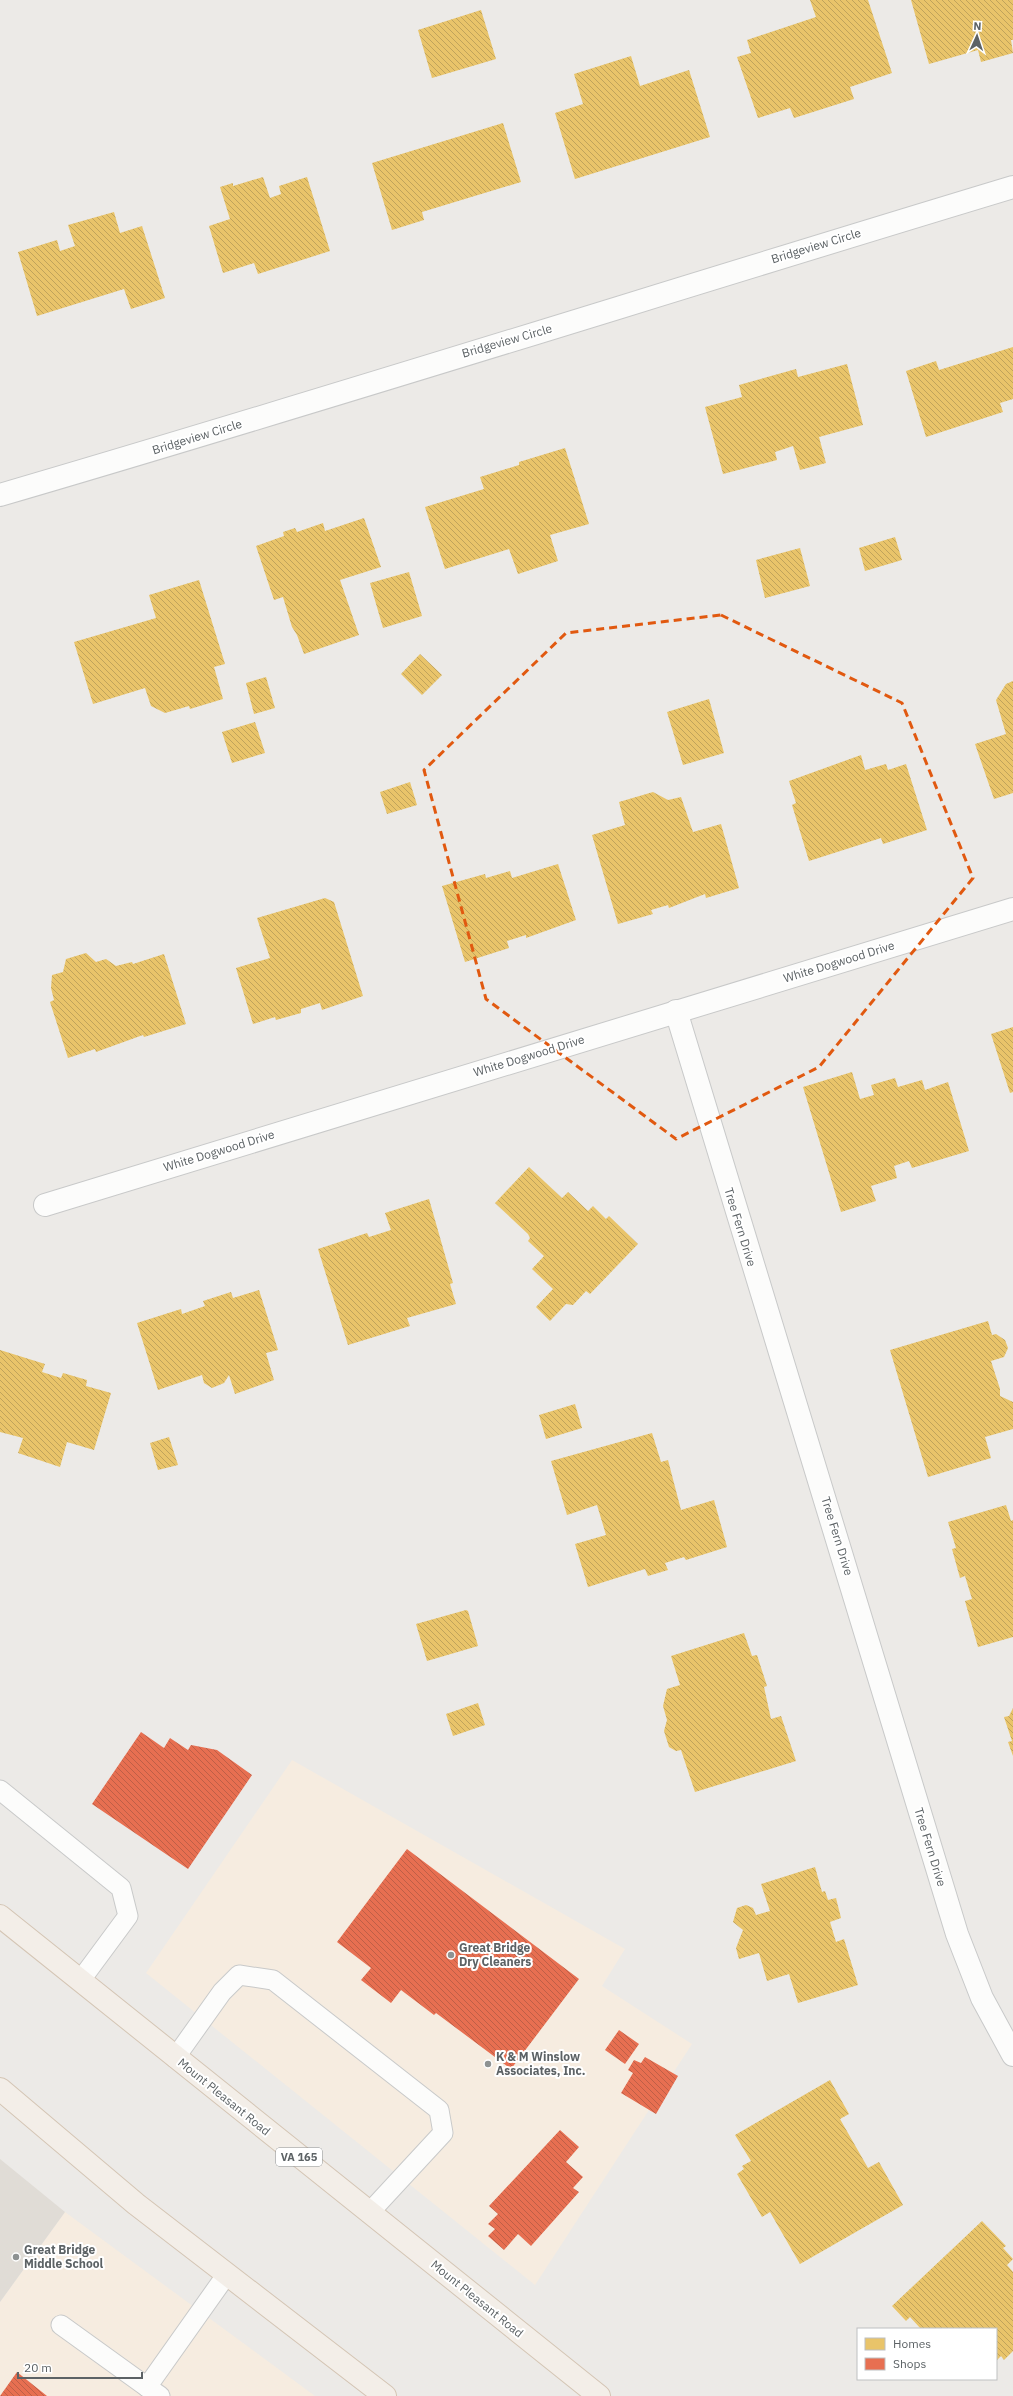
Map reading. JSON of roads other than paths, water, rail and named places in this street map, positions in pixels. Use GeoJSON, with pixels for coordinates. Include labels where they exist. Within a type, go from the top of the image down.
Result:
{"type":"FeatureCollection","features":[{"type":"Feature","properties":{"kind":"main road","name":"Mount Pleasant Road"},"geometry":{"type":"LineString","coordinates":[[0,1916],[175,2058],[599,2396]]}},
{"type":"Feature","properties":{"kind":"main road"},"geometry":{"type":"LineString","coordinates":[[0,2089],[136,2204],[385,2396]]}},
{"type":"Feature","properties":{"kind":"street","name":"Bridgeview Circle"},"geometry":{"type":"LineString","coordinates":[[0,495],[226,428],[1013,187]]}},
{"type":"Feature","properties":{"kind":"street","name":"White Dogwood Drive"},"geometry":{"type":"LineString","coordinates":[[45,1204],[1013,909]]}},
{"type":"Feature","properties":{"kind":"street","name":"Tree Fern Drive"},"geometry":{"type":"LineString","coordinates":[[676,1012],[957,1934],[982,1998],[1013,2055]]}},
{"type":"Feature","properties":{"kind":"lane"},"geometry":{"type":"LineString","coordinates":[[0,1790],[121,1888],[128,1916],[80,1981]]}},
{"type":"Feature","properties":{"kind":"lane"},"geometry":{"type":"LineString","coordinates":[[175,2058],[222,1992],[239,1975],[273,1980],[439,2110],[443,2133],[369,2213]]}},
{"type":"Feature","properties":{"kind":"lane"},"geometry":{"type":"LineString","coordinates":[[61,2325],[153,2391],[227,2274]]}},
{"type":"Feature","properties":{"kind":"place","name":"Great Bridge Dry Cleaners"},"geometry":{"type":"Point","coordinates":[451,1955]}},
{"type":"Feature","properties":{"kind":"place","name":"K & M Winslow Associates, Inc."},"geometry":{"type":"Point","coordinates":[488,2064]}},
{"type":"Feature","properties":{"kind":"place","name":"Great Bridge Middle School"},"geometry":{"type":"Point","coordinates":[16,2257]}}]}
